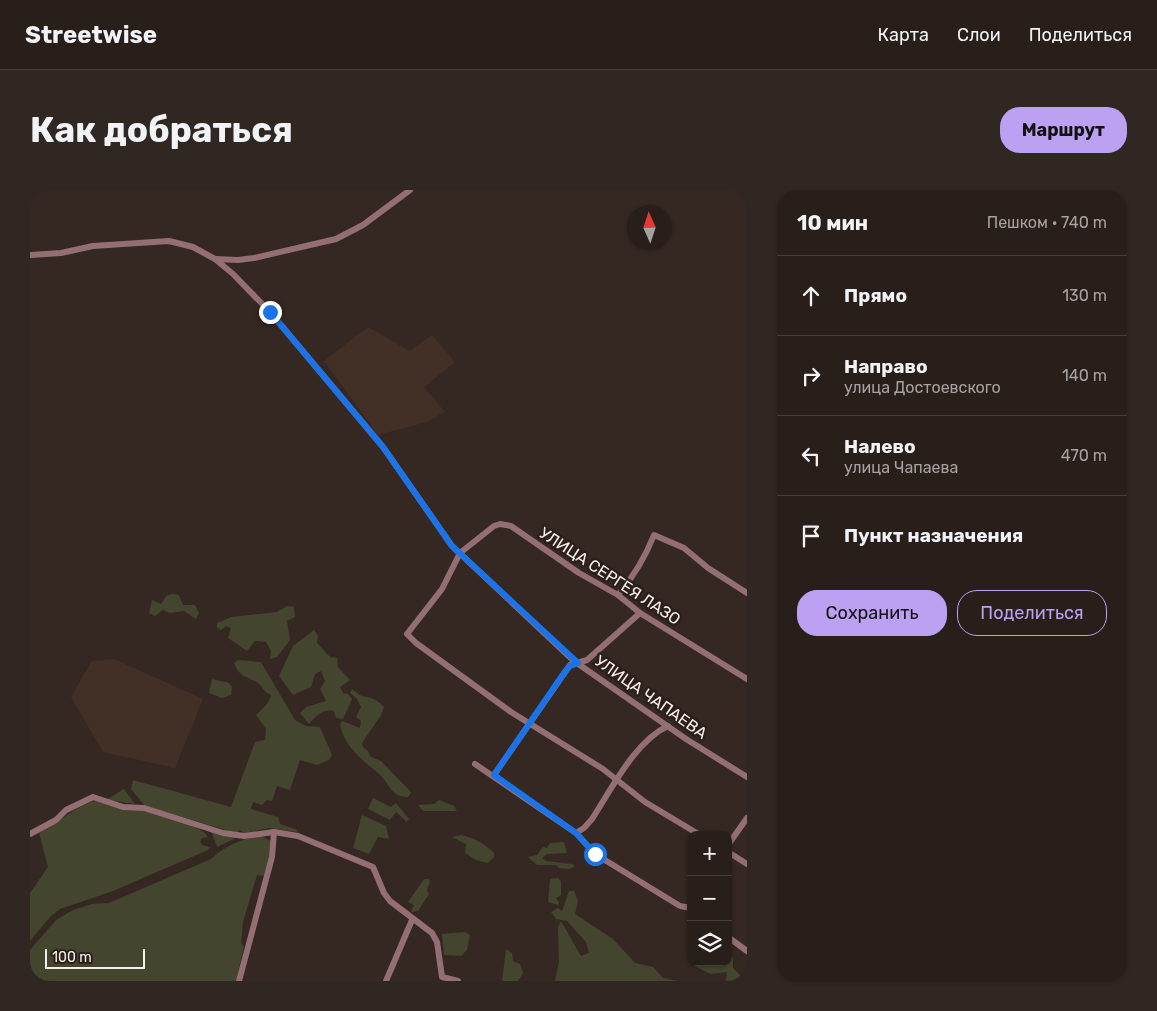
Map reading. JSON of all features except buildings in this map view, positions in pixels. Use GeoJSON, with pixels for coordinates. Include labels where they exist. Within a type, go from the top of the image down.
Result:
{"type":"FeatureCollection","features":[{"type":"Feature","properties":{"kind":"street"},"geometry":{"type":"LineString","coordinates":[[215,259],[238,260],[254,258],[336,239],[363,225],[410,190]]}},
{"type":"Feature","properties":{"kind":"street","name":"УЛИЦА ЧАПАЕВА"},"geometry":{"type":"LineString","coordinates":[[30,255],[62,253],[93,246],[169,241],[192,247],[215,259],[233,274],[270,312],[383,447],[452,546],[578,663],[616,693],[668,726],[686,740],[747,777]]}},
{"type":"Feature","properties":{"kind":"street","name":"УЛИЦА СЕРГЕЯ ЛАЗО"},"geometry":{"type":"LineString","coordinates":[[460,553],[494,526],[506,524],[580,573],[618,595],[640,613],[747,679]]}},
{"type":"Feature","properties":{"kind":"street"},"geometry":{"type":"LineString","coordinates":[[618,595],[632,579],[645,557],[654,534],[684,548],[708,568],[747,593]]}},
{"type":"Feature","properties":{"kind":"street"},"geometry":{"type":"LineString","coordinates":[[460,553],[442,589],[406,634],[438,660],[511,712],[603,769],[617,782],[694,831]]}},
{"type":"Feature","properties":{"kind":"street"},"geometry":{"type":"LineString","coordinates":[[494,775],[570,666],[587,660],[640,613]]}},
{"type":"Feature","properties":{"kind":"street"},"geometry":{"type":"LineString","coordinates":[[576,833],[584,828],[592,819],[651,735],[668,726]]}},
{"type":"Feature","properties":{"kind":"street"},"geometry":{"type":"LineString","coordinates":[[475,764],[494,775],[576,833],[595,854],[675,903],[687,907]]}},
{"type":"Feature","properties":{"kind":"street"},"geometry":{"type":"LineString","coordinates":[[30,834],[56,820],[66,810],[93,797],[123,807],[144,808],[223,833],[244,836],[274,832],[298,836],[371,865],[384,893],[412,920],[425,927],[437,942],[442,979],[458,981]]}},
{"type":"Feature","properties":{"kind":"street"},"geometry":{"type":"LineString","coordinates":[[732,839],[747,818]]}},
{"type":"Feature","properties":{"kind":"street"},"geometry":{"type":"LineString","coordinates":[[239,981],[263,897],[272,857],[274,832]]}},
{"type":"Feature","properties":{"kind":"street"},"geometry":{"type":"LineString","coordinates":[[732,855],[747,864]]}},
{"type":"Feature","properties":{"kind":"street"},"geometry":{"type":"LineString","coordinates":[[386,981],[412,920]]}},
{"type":"Feature","properties":{"kind":"street"},"geometry":{"type":"LineString","coordinates":[[732,940],[747,950]]}},
{"type":"Feature","properties":{"kind":"shaded area"},"geometry":{"type":"Polygon","coordinates":[[[368,327],[410,351],[432,335],[455,362],[424,387],[445,412],[427,422],[378,435],[324,361],[368,327]]]}},
{"type":"Feature","properties":{"kind":"shaded area"},"geometry":{"type":"Polygon","coordinates":[[[114,659],[203,699],[175,768],[103,752],[71,697],[92,661],[114,659]]]}},
{"type":"Feature","properties":{"kind":"green space"},"geometry":{"type":"Polygon","coordinates":[[[167,595],[179,595],[183,605],[195,605],[199,613],[196,619],[184,611],[170,613],[163,610],[155,616],[149,613],[152,600],[161,604],[167,595]]]}},
{"type":"Feature","properties":{"kind":"green space"},"geometry":{"type":"Polygon","coordinates":[[[287,606],[294,607],[295,617],[287,621],[290,640],[277,657],[270,659],[271,651],[266,642],[255,641],[247,651],[228,638],[231,628],[226,626],[221,630],[217,627],[217,623],[231,617],[277,612],[287,606]]]}},
{"type":"Feature","properties":{"kind":"green space"},"geometry":{"type":"Polygon","coordinates":[[[314,630],[318,636],[317,643],[330,657],[337,658],[338,667],[350,680],[340,687],[343,693],[348,694],[352,699],[343,719],[336,718],[334,711],[327,711],[318,715],[309,724],[300,713],[306,707],[326,701],[320,689],[325,681],[321,671],[315,674],[311,687],[293,695],[279,676],[293,646],[314,630]]]}},
{"type":"Feature","properties":{"kind":"green space"},"geometry":{"type":"Polygon","coordinates":[[[238,660],[261,662],[295,720],[306,726],[320,727],[332,755],[329,760],[317,765],[300,760],[290,790],[277,786],[272,801],[267,800],[262,805],[253,802],[251,809],[278,817],[280,824],[298,830],[296,832],[269,828],[244,833],[240,830],[236,833],[145,806],[131,789],[133,780],[231,807],[255,742],[265,740],[266,729],[256,715],[268,703],[271,695],[265,692],[255,681],[239,672],[234,663],[238,660]]]}},
{"type":"Feature","properties":{"kind":"green space"},"geometry":{"type":"Polygon","coordinates":[[[212,679],[229,683],[232,687],[231,695],[222,698],[209,693],[212,679]]]}},
{"type":"Feature","properties":{"kind":"green space"},"geometry":{"type":"Polygon","coordinates":[[[352,689],[361,695],[372,698],[384,707],[381,715],[362,743],[363,747],[371,757],[381,761],[409,790],[411,793],[408,797],[397,795],[382,777],[355,752],[342,733],[340,725],[342,721],[360,728],[361,721],[356,717],[361,707],[357,699],[350,693],[352,689]]]}},
{"type":"Feature","properties":{"kind":"green space"},"geometry":{"type":"Polygon","coordinates":[[[124,789],[135,804],[106,800],[124,789]]]}},
{"type":"Feature","properties":{"kind":"green space"},"geometry":{"type":"Polygon","coordinates":[[[373,798],[391,807],[396,803],[409,819],[407,822],[396,812],[390,820],[368,809],[373,798]]]}},
{"type":"Feature","properties":{"kind":"green space"},"geometry":{"type":"Polygon","coordinates":[[[439,800],[454,806],[457,811],[423,811],[418,805],[434,804],[439,800]]]}},
{"type":"Feature","properties":{"kind":"green space"},"geometry":{"type":"Polygon","coordinates":[[[96,801],[156,814],[190,825],[202,831],[208,837],[202,838],[200,842],[202,845],[210,847],[208,850],[113,891],[60,909],[50,917],[30,941],[30,893],[48,867],[39,833],[83,805],[96,801]]]}},
{"type":"Feature","properties":{"kind":"green space"},"geometry":{"type":"Polygon","coordinates":[[[362,815],[386,826],[389,839],[378,837],[369,854],[353,848],[362,815]]]}},
{"type":"Feature","properties":{"kind":"green space"},"geometry":{"type":"Polygon","coordinates":[[[211,831],[238,837],[217,847],[211,831]]]}},
{"type":"Feature","properties":{"kind":"green space"},"geometry":{"type":"Polygon","coordinates":[[[461,835],[475,839],[483,844],[494,853],[494,857],[488,863],[476,860],[465,853],[466,844],[452,837],[461,835]]]}},
{"type":"Feature","properties":{"kind":"green space"},"geometry":{"type":"Polygon","coordinates":[[[261,836],[271,841],[272,845],[266,876],[257,875],[243,922],[241,944],[244,946],[236,981],[30,981],[30,950],[56,920],[73,910],[92,904],[109,903],[211,859],[234,843],[261,836]]]}},
{"type":"Feature","properties":{"kind":"green space"},"geometry":{"type":"Polygon","coordinates":[[[564,842],[567,853],[547,854],[542,858],[546,861],[575,866],[570,869],[559,868],[556,865],[537,865],[528,857],[537,855],[543,847],[547,848],[550,843],[564,842]]]}},
{"type":"Feature","properties":{"kind":"green space"},"geometry":{"type":"Polygon","coordinates":[[[558,878],[561,881],[561,895],[556,898],[559,902],[558,905],[548,902],[550,879],[558,878]]]}},
{"type":"Feature","properties":{"kind":"green space"},"geometry":{"type":"Polygon","coordinates":[[[424,879],[429,879],[430,882],[427,890],[429,894],[418,911],[411,912],[414,905],[408,902],[424,879]]]}},
{"type":"Feature","properties":{"kind":"green space"},"geometry":{"type":"Polygon","coordinates":[[[569,891],[574,891],[578,901],[575,914],[613,939],[635,963],[653,967],[663,978],[678,981],[555,981],[559,962],[558,927],[561,921],[581,956],[589,953],[586,942],[567,921],[556,919],[551,912],[558,908],[562,911],[569,891]]]}},
{"type":"Feature","properties":{"kind":"green space"},"geometry":{"type":"Polygon","coordinates":[[[465,932],[470,935],[467,950],[461,956],[444,955],[442,934],[465,932]]]}},
{"type":"Feature","properties":{"kind":"green space"},"geometry":{"type":"Polygon","coordinates":[[[506,949],[512,953],[513,961],[520,964],[523,973],[518,981],[502,981],[506,949]]]}},
{"type":"Feature","properties":{"kind":"green space"},"geometry":{"type":"Polygon","coordinates":[[[732,957],[733,968],[740,975],[740,981],[726,981],[727,972],[711,974],[694,966],[732,966],[732,957]]]}},
{"type":"Feature","properties":{"kind":"route"},"geometry":{"type":"LineString","coordinates":[[270,312],[383,447],[452,546],[578,663],[570,666],[564,673],[494,775],[576,833],[595,854]]}}]}
